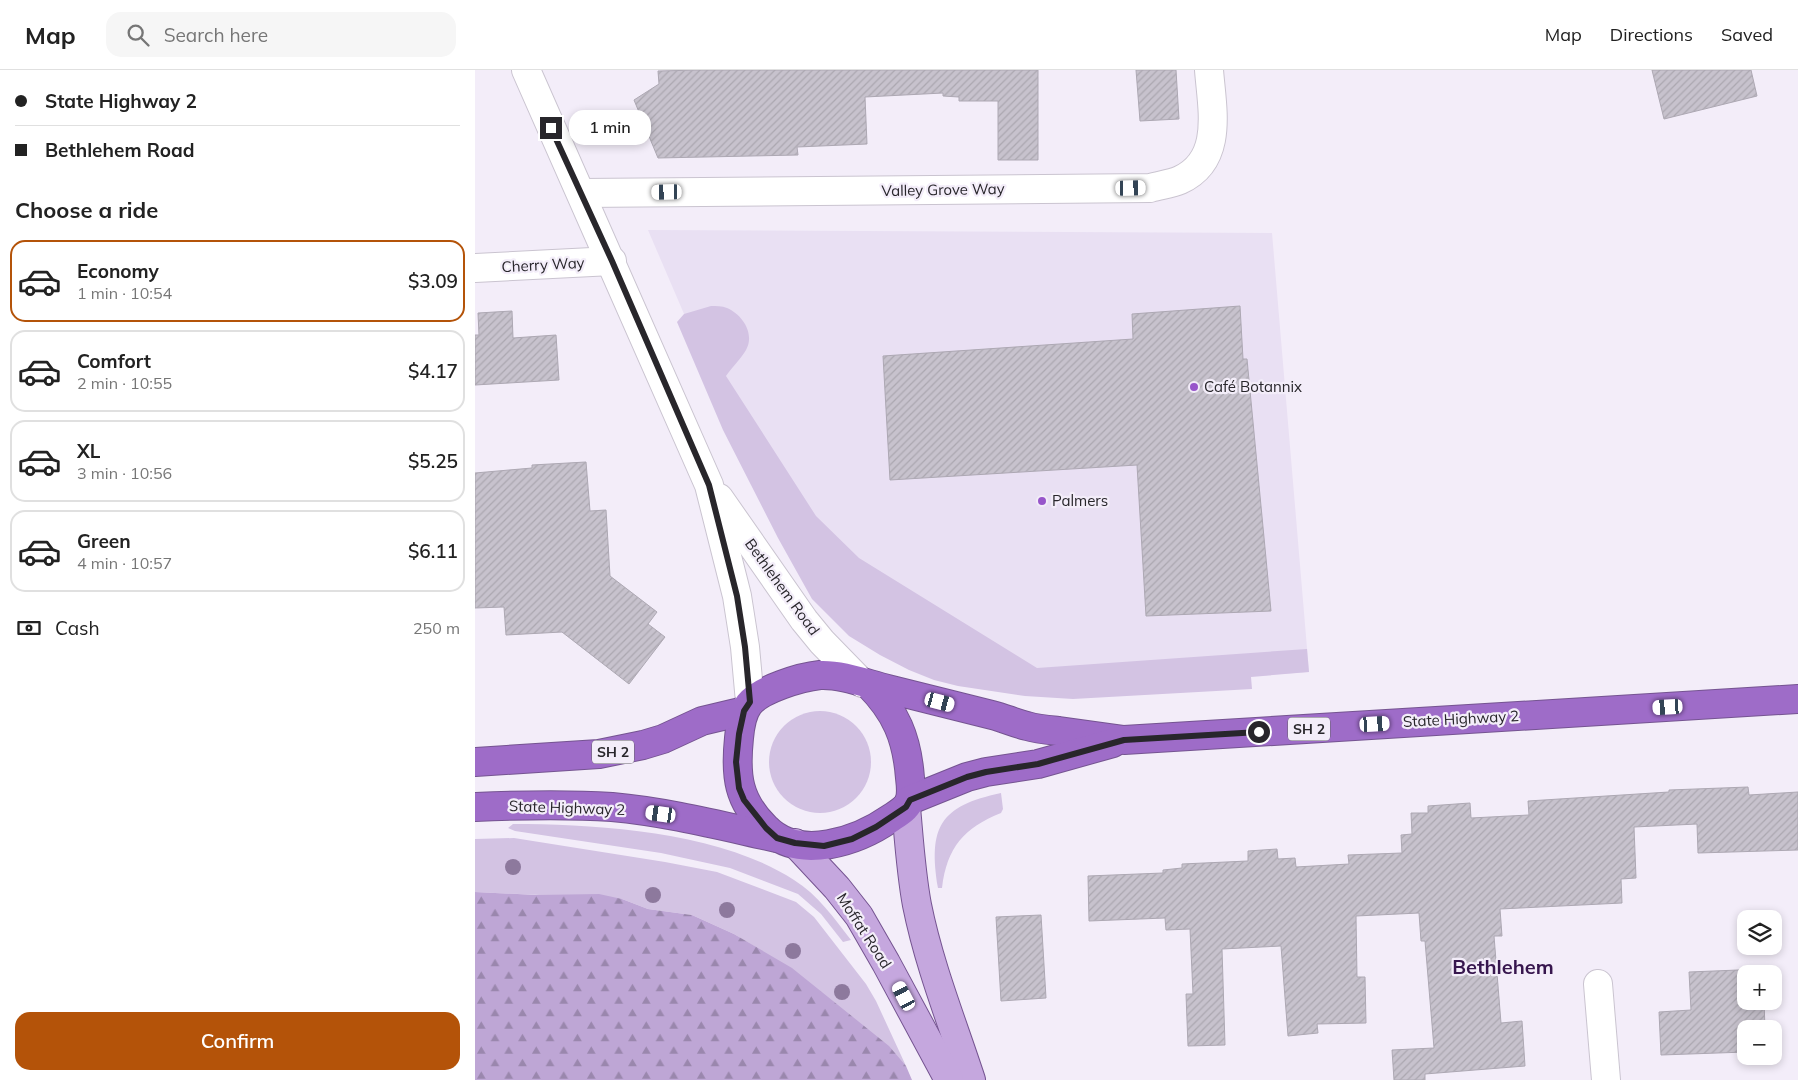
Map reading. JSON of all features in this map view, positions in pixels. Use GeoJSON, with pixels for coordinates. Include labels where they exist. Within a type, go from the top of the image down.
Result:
{"type":"FeatureCollection","features":[{"type":"Feature","properties":{"kind":"highway","name":"SH 2"},"geometry":{"type":"LineString","coordinates":[[475,762],[599,754],[643,745],[663,739],[702,721],[747,706],[763,693],[797,679],[822,675],[865,683]]}},
{"type":"Feature","properties":{"kind":"highway","name":"State Highway 2"},"geometry":{"type":"LineString","coordinates":[[865,683],[993,715],[1029,727],[1124,740],[1798,699]]}},
{"type":"Feature","properties":{"kind":"highway"},"geometry":{"type":"LineString","coordinates":[[865,683],[889,709],[897,721],[906,744],[909,769],[908,803]]}},
{"type":"Feature","properties":{"kind":"highway"},"geometry":{"type":"LineString","coordinates":[[747,706],[739,734],[736,762],[739,788],[744,800],[766,828],[786,841]]}},
{"type":"Feature","properties":{"kind":"highway","name":"State Highway 2"},"geometry":{"type":"LineString","coordinates":[[908,803],[967,777],[1038,764],[1124,740]]}},
{"type":"Feature","properties":{"kind":"highway","name":"SH 2"},"geometry":{"type":"LineString","coordinates":[[786,841],[824,846],[852,839],[885,822],[908,803]]}},
{"type":"Feature","properties":{"kind":"highway","name":"State Highway 2"},"geometry":{"type":"LineString","coordinates":[[475,807],[567,805],[613,807],[678,816],[786,841]]}},
{"type":"Feature","properties":{"kind":"main road"},"geometry":{"type":"LineString","coordinates":[[908,803],[911,872],[918,907],[929,955],[971,1080]]}},
{"type":"Feature","properties":{"kind":"main road","name":"Moffat Road"},"geometry":{"type":"LineString","coordinates":[[786,841],[837,888],[859,916],[949,1080]]}},
{"type":"Feature","properties":{"kind":"street","name":"Bethlehem Road"},"geometry":{"type":"LineString","coordinates":[[526,70],[612,261],[709,485],[737,596],[745,647],[747,706]]}},
{"type":"Feature","properties":{"kind":"street","name":"Valley Grove Way"},"geometry":{"type":"LineString","coordinates":[[581,193],[1150,188],[1180,180],[1199,168],[1209,152],[1213,130],[1209,70]]}},
{"type":"Feature","properties":{"kind":"street","name":"Cherry Way"},"geometry":{"type":"LineString","coordinates":[[475,268],[612,261]]}},
{"type":"Feature","properties":{"kind":"street","name":"Bethlehem Road"},"geometry":{"type":"LineString","coordinates":[[709,485],[804,620],[823,642],[865,683]]}},
{"type":"Feature","properties":{"kind":"street"},"geometry":{"type":"LineString","coordinates":[[1598,984],[1606,1080]]}},
{"type":"Feature","properties":{"kind":"shaded area","name":"Palmers"},"geometry":{"type":"Polygon","coordinates":[[[648,230],[1272,233],[1309,672],[1064,690],[868,604],[712,379],[648,230]]]}},
{"type":"Feature","properties":{"kind":"shaded area"},"geometry":{"type":"Polygon","coordinates":[[[711,306],[723,307],[733,311],[746,326],[749,338],[746,350],[726,376],[816,516],[859,558],[1037,668],[1307,649],[1309,672],[1251,677],[1252,689],[1073,699],[1025,696],[958,686],[934,680],[880,655],[849,636],[812,599],[778,538],[723,430],[677,322],[684,314],[711,306]]]}},
{"type":"Feature","properties":{"kind":"shaded area"},"geometry":{"type":"Polygon","coordinates":[[[820,711],[830,712],[849,719],[863,733],[870,752],[870,772],[863,791],[849,805],[830,812],[820,813],[810,812],[791,805],[777,791],[770,772],[769,762],[770,752],[777,733],[791,719],[810,712],[820,711]]]}},
{"type":"Feature","properties":{"kind":"shaded area"},"geometry":{"type":"Polygon","coordinates":[[[1001,793],[1003,809],[1001,813],[977,825],[959,841],[948,861],[942,888],[938,888],[935,849],[937,835],[943,822],[964,805],[980,798],[1001,793]]]}},
{"type":"Feature","properties":{"kind":"shaded area"},"geometry":{"type":"Polygon","coordinates":[[[513,824],[546,824],[620,829],[695,841],[731,851],[764,864],[803,886],[825,907],[851,940],[843,942],[821,914],[798,894],[730,868],[661,853],[515,831],[508,828],[513,824]]]}},
{"type":"Feature","properties":{"kind":"shaded area"},"geometry":{"type":"Polygon","coordinates":[[[514,838],[717,872],[796,902],[814,917],[866,984],[876,1001],[906,1066],[754,946],[734,934],[692,915],[648,909],[622,899],[475,892],[475,839],[514,838]]]}},
{"type":"Feature","properties":{"kind":"green space"},"geometry":{"type":"Polygon","coordinates":[[[475,892],[536,895],[599,894],[622,899],[648,909],[692,915],[734,934],[792,968],[889,1046],[906,1066],[912,1080],[475,1080],[475,892]]]}},
{"type":"Feature","properties":{"kind":"building"},"geometry":{"type":"Polygon","coordinates":[[[1038,70],[1038,160],[998,160],[998,101],[959,101],[959,97],[943,96],[943,93],[865,97],[867,144],[797,147],[798,155],[658,158],[634,100],[659,84],[658,71],[1038,70]]]}},
{"type":"Feature","properties":{"kind":"building"},"geometry":{"type":"Polygon","coordinates":[[[1136,70],[1176,70],[1179,119],[1140,121],[1136,70]]]}},
{"type":"Feature","properties":{"kind":"building"},"geometry":{"type":"Polygon","coordinates":[[[1652,70],[1751,70],[1757,96],[1664,119],[1652,70]]]}},
{"type":"Feature","properties":{"kind":"building"},"geometry":{"type":"Polygon","coordinates":[[[1240,306],[1243,359],[1247,359],[1271,611],[1146,616],[1137,465],[890,480],[883,356],[1133,339],[1132,314],[1240,306]]]}},
{"type":"Feature","properties":{"kind":"building"},"geometry":{"type":"Polygon","coordinates":[[[512,311],[513,338],[556,335],[559,380],[475,385],[475,335],[479,335],[478,313],[512,311]]]}},
{"type":"Feature","properties":{"kind":"building"},"geometry":{"type":"Polygon","coordinates":[[[586,462],[590,511],[606,510],[610,576],[657,612],[648,624],[665,637],[629,684],[562,632],[506,635],[504,607],[475,608],[475,473],[532,468],[532,465],[586,462]]]}},
{"type":"Feature","properties":{"kind":"building"},"geometry":{"type":"Polygon","coordinates":[[[1748,787],[1749,795],[1798,792],[1798,850],[1698,853],[1697,824],[1634,827],[1636,878],[1621,879],[1622,903],[1500,909],[1502,936],[1494,936],[1501,1023],[1522,1021],[1525,1066],[1425,1074],[1425,1080],[1394,1080],[1392,1050],[1434,1048],[1425,941],[1421,941],[1419,913],[1356,916],[1357,977],[1365,977],[1366,1023],[1317,1024],[1318,1033],[1288,1036],[1281,946],[1222,949],[1225,1045],[1188,1046],[1186,994],[1193,994],[1190,929],[1166,930],[1165,918],[1089,921],[1088,876],[1163,873],[1163,870],[1182,868],[1182,864],[1248,861],[1248,851],[1277,849],[1278,859],[1295,858],[1296,867],[1349,864],[1348,855],[1402,853],[1401,835],[1412,834],[1411,813],[1428,813],[1428,806],[1470,803],[1471,818],[1529,815],[1528,801],[1669,792],[1669,790],[1748,787]]]}},
{"type":"Feature","properties":{"kind":"building"},"geometry":{"type":"Polygon","coordinates":[[[1041,915],[1046,998],[1001,1001],[996,917],[1041,915]]]}},
{"type":"Feature","properties":{"kind":"building"},"geometry":{"type":"Polygon","coordinates":[[[1737,970],[1737,1010],[1764,1010],[1765,1020],[1737,1020],[1737,1052],[1661,1055],[1659,1012],[1691,1010],[1689,972],[1737,970]]]}},
{"type":"Feature","properties":{"kind":"place","name":"Café Botannix"},"geometry":{"type":"Point","coordinates":[1194,387]}},
{"type":"Feature","properties":{"kind":"place","name":"Palmers"},"geometry":{"type":"Point","coordinates":[1042,501]}},
{"type":"Feature","properties":{"kind":"district","name":"Bethlehem"},"geometry":{"type":"Point","coordinates":[1503,967]}},
{"type":"Feature","properties":{"kind":"route"},"geometry":{"type":"LineString","coordinates":[[551,128],[612,261],[709,485],[737,596],[745,647],[750,702],[744,711],[739,734],[736,762],[739,788],[751,810],[777,838],[795,843],[824,846],[852,839],[885,822],[906,807],[910,800],[967,777],[1038,764],[1124,740],[1259,732]]}}]}
